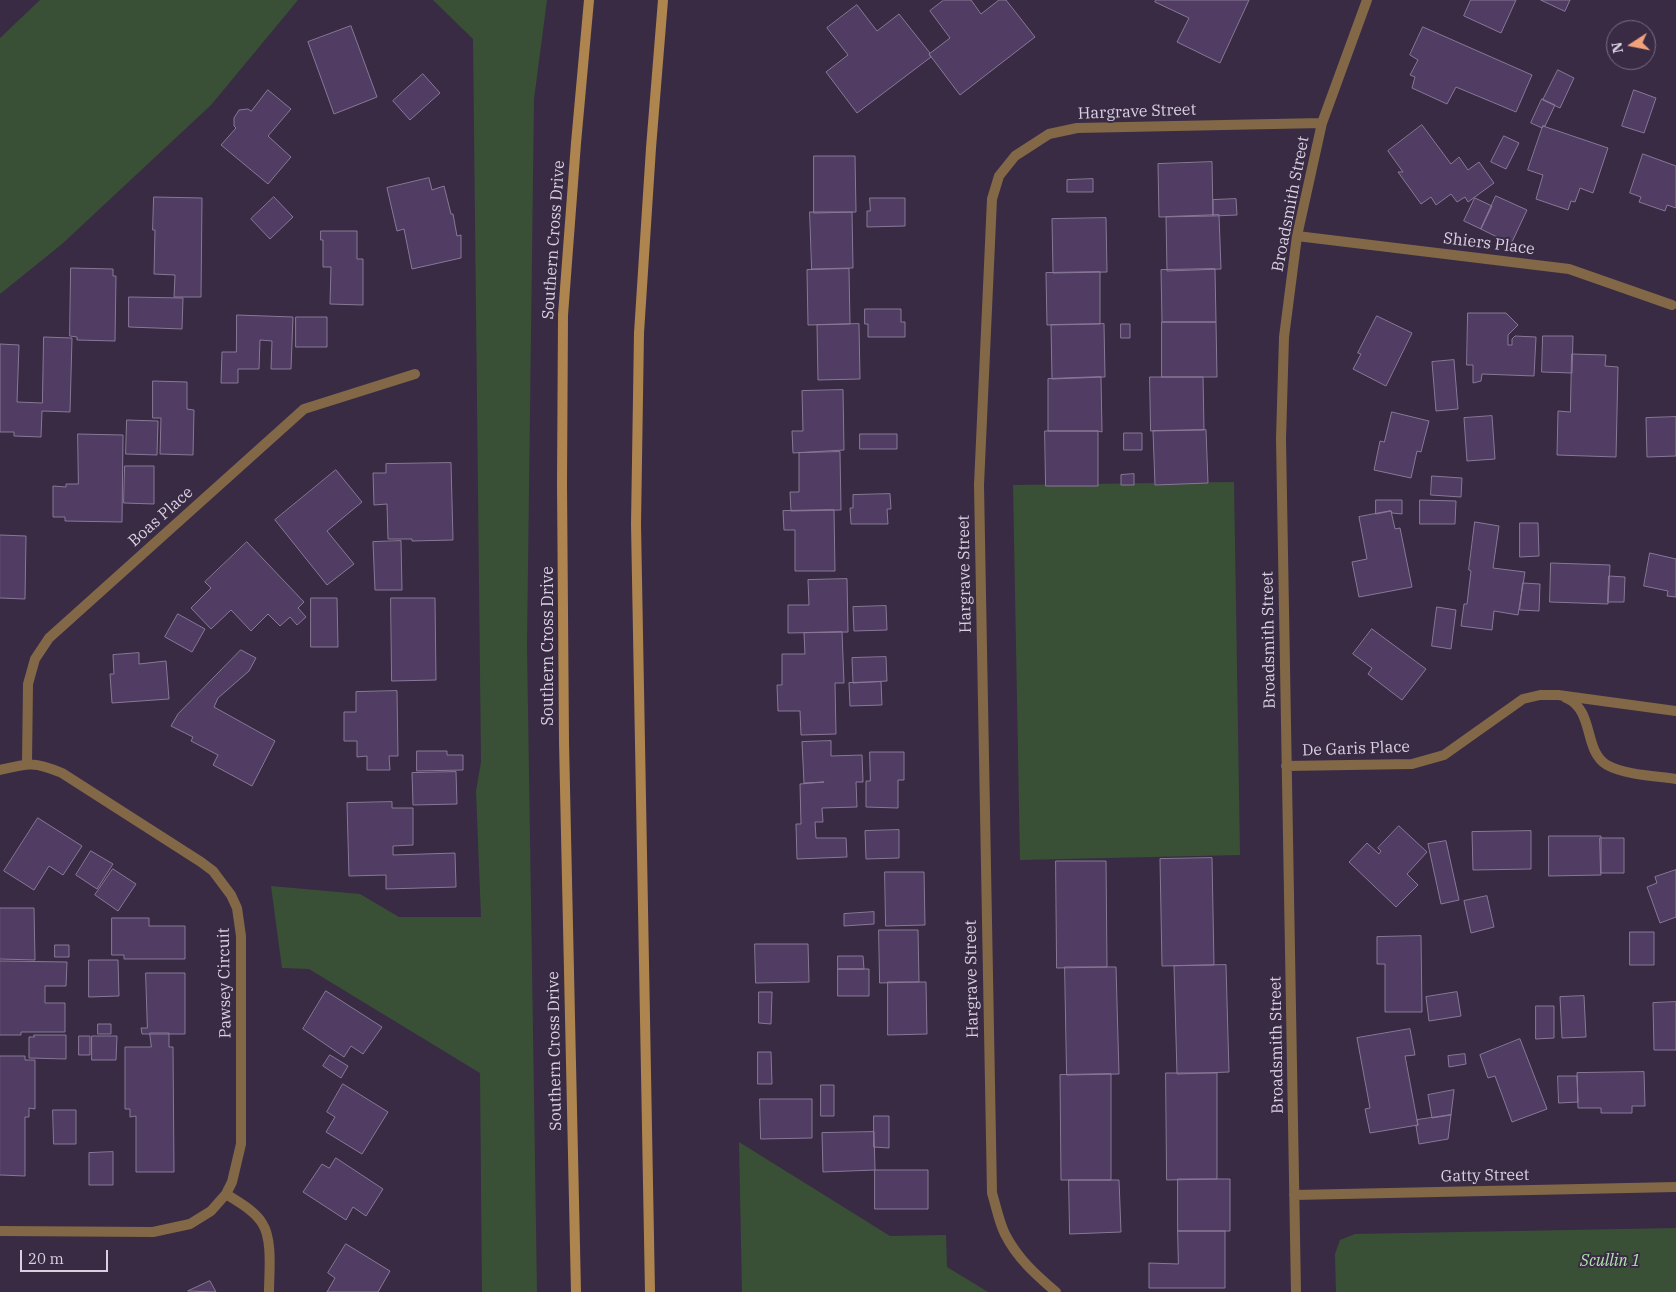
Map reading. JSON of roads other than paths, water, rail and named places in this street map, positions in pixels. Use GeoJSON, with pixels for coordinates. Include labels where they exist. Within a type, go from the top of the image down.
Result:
{"type":"FeatureCollection","features":[{"type":"Feature","properties":{"kind":"main road","name":"Southern Cross Drive"},"geometry":{"type":"LineString","coordinates":[[576,1292],[564,742],[563,315],[576,142],[590,0]]}},
{"type":"Feature","properties":{"kind":"main road"},"geometry":{"type":"LineString","coordinates":[[650,1292],[636,524],[639,333],[663,0]]}},
{"type":"Feature","properties":{"kind":"street","name":"Broadsmith Street"},"geometry":{"type":"LineString","coordinates":[[1296,1292],[1281,439],[1284,337],[1297,236],[1322,123],[1367,0]]}},
{"type":"Feature","properties":{"kind":"street","name":"Hargrave Street"},"geometry":{"type":"LineString","coordinates":[[1056,1292],[1028,1268],[1015,1251],[1004,1233],[992,1193],[979,485],[992,199],[999,176],[1015,156],[1049,134],[1077,128],[1322,123]]}},
{"type":"Feature","properties":{"kind":"street","name":"Shiers Place"},"geometry":{"type":"LineString","coordinates":[[1297,236],[1569,269],[1672,305]]}},
{"type":"Feature","properties":{"kind":"street","name":"Boas Place"},"geometry":{"type":"LineString","coordinates":[[27,763],[28,684],[34,659],[49,638],[304,409],[415,374]]}},
{"type":"Feature","properties":{"kind":"street","name":"De Garis Place"},"geometry":{"type":"LineString","coordinates":[[1286,766],[1412,764],[1444,755],[1523,699],[1540,695],[1558,695],[1676,711]]}},
{"type":"Feature","properties":{"kind":"street"},"geometry":{"type":"LineString","coordinates":[[1558,695],[1573,701],[1581,709],[1596,752],[1605,764],[1621,771],[1676,778]]}},
{"type":"Feature","properties":{"kind":"street","name":"Pawsey Circuit"},"geometry":{"type":"LineString","coordinates":[[0,770],[27,763],[45,766],[62,773],[201,862],[213,871],[231,895],[237,908],[241,936],[241,1144],[232,1182],[226,1194],[211,1211],[190,1224],[153,1232],[0,1231]]}},
{"type":"Feature","properties":{"kind":"street","name":"Gatty Street"},"geometry":{"type":"LineString","coordinates":[[1294,1195],[1676,1187]]}},
{"type":"Feature","properties":{"kind":"street"},"geometry":{"type":"LineString","coordinates":[[226,1194],[250,1211],[262,1223],[268,1238],[269,1292]]}},
{"type":"Feature","properties":{"kind":"park label","name":"Scullin 1"},"geometry":{"type":"Point","coordinates":[1610,1261]}}]}
